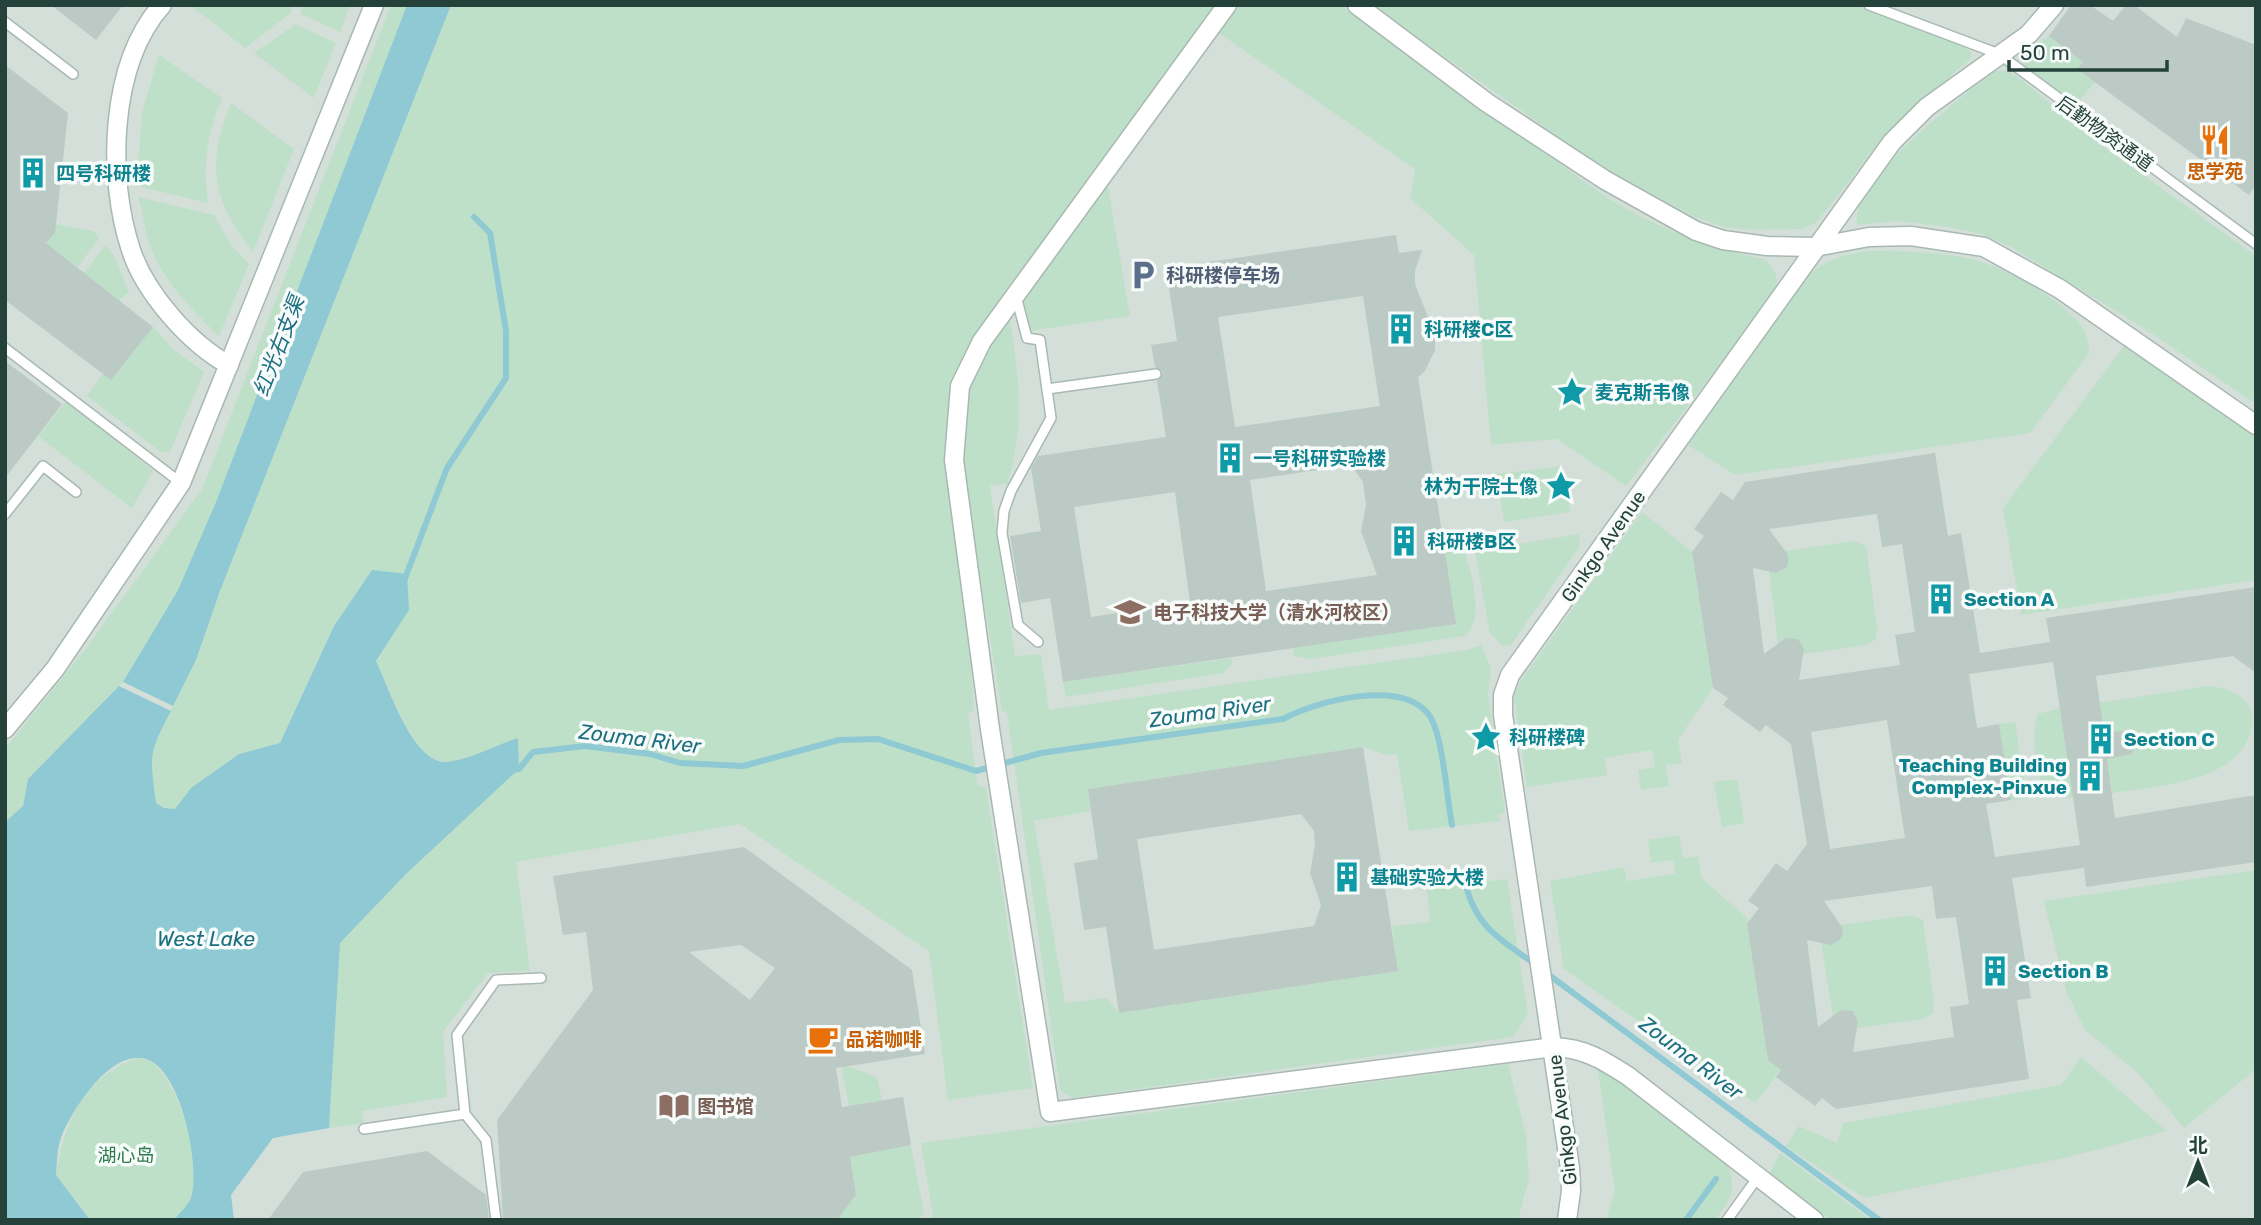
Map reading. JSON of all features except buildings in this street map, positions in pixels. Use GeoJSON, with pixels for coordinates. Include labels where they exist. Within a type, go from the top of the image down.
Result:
{"type":"FeatureCollection","features":[{"type":"Feature","properties":{"kind":"street"},"geometry":{"type":"LineString","coordinates":[[162,5],[141,37],[127,73],[119,109],[117,187],[121,213],[131,252],[149,284],[180,326],[210,354],[229,365]]}},
{"type":"Feature","properties":{"kind":"street"},"geometry":{"type":"LineString","coordinates":[[5,729],[55,669],[181,483],[374,5]]}},
{"type":"Feature","properties":{"kind":"street"},"geometry":{"type":"LineString","coordinates":[[1227,5],[1016,294],[969,363],[960,386],[954,460],[990,729],[1050,1112],[1554,1047],[1584,1050],[1602,1059],[1814,1220]]}},
{"type":"Feature","properties":{"kind":"street"},"geometry":{"type":"LineString","coordinates":[[1357,5],[1486,102],[1652,208],[1696,231],[1723,240],[1767,247],[1815,247],[1869,237],[1911,236],[1984,247],[2060,289],[2256,425]]}},
{"type":"Feature","properties":{"kind":"street","name":"Ginkgo Avenue"},"geometry":{"type":"LineString","coordinates":[[1567,1220],[1572,1191],[1570,1168],[1503,715],[1503,695],[1510,675],[1892,142],[1927,107],[2029,34],[2054,5]]}},
{"type":"Feature","properties":{"kind":"lane","name":"后勤物资通道"},"geometry":{"type":"LineString","coordinates":[[1869,5],[1998,54],[2256,244]]}},
{"type":"Feature","properties":{"kind":"lane"},"geometry":{"type":"LineString","coordinates":[[5,22],[73,74]]}},
{"type":"Feature","properties":{"kind":"lane"},"geometry":{"type":"LineString","coordinates":[[1016,294],[1027,338],[1040,340],[1051,418],[1011,491],[1004,511],[1002,533],[1018,625],[1038,642]]}},
{"type":"Feature","properties":{"kind":"lane"},"geometry":{"type":"LineString","coordinates":[[5,348],[181,483]]}},
{"type":"Feature","properties":{"kind":"lane"},"geometry":{"type":"LineString","coordinates":[[1047,389],[1156,374]]}},
{"type":"Feature","properties":{"kind":"lane"},"geometry":{"type":"LineString","coordinates":[[5,514],[43,466],[76,492]]}},
{"type":"Feature","properties":{"kind":"lane"},"geometry":{"type":"LineString","coordinates":[[496,1220],[486,1140],[465,1114],[457,1035],[496,980],[541,978]]}},
{"type":"Feature","properties":{"kind":"lane"},"geometry":{"type":"LineString","coordinates":[[364,1129],[465,1114]]}},
{"type":"Feature","properties":{"kind":"lane"},"geometry":{"type":"LineString","coordinates":[[1727,1220],[1758,1177]]}},
{"type":"Feature","properties":{"kind":"shaded area","name":"电子科技大学（清水河校区）"},"geometry":{"type":"Polygon","coordinates":[[[5,5],[2256,5],[2256,1220],[5,1220],[5,5]]]}},
{"type":"Feature","properties":{"kind":"green space"},"geometry":{"type":"Polygon","coordinates":[[[190,5],[292,5],[291,13],[245,48],[190,5]]]}},
{"type":"Feature","properties":{"kind":"green space"},"geometry":{"type":"Polygon","coordinates":[[[302,5],[350,5],[340,32],[301,14],[302,5]]]}},
{"type":"Feature","properties":{"kind":"green space"},"geometry":{"type":"Polygon","coordinates":[[[391,5],[407,5],[216,502],[178,590],[123,682],[28,779],[23,806],[5,822],[5,749],[84,651],[202,489],[391,5]]]}},
{"type":"Feature","properties":{"kind":"green space"},"geometry":{"type":"Polygon","coordinates":[[[451,5],[1220,5],[975,338],[962,363],[949,413],[950,492],[972,679],[974,711],[968,712],[977,784],[986,788],[1033,1088],[948,1100],[929,951],[740,824],[516,862],[530,971],[488,973],[443,1032],[447,1097],[362,1111],[364,1123],[329,1128],[340,943],[405,875],[519,769],[518,738],[472,756],[445,762],[433,758],[422,749],[403,721],[376,661],[409,610],[334,626],[280,743],[239,754],[191,788],[175,809],[164,809],[156,803],[151,769],[152,746],[196,660],[220,591],[451,5]]]}},
{"type":"Feature","properties":{"kind":"green space"},"geometry":{"type":"Polygon","coordinates":[[[1240,5],[1340,5],[1609,199],[1684,236],[1763,259],[1771,266],[1776,276],[1777,290],[1626,486],[1557,439],[1491,445],[1474,255],[1410,198],[1415,169],[1219,33],[1240,5]]]}},
{"type":"Feature","properties":{"kind":"green space"},"geometry":{"type":"Polygon","coordinates":[[[1371,5],[1857,5],[1964,45],[1972,54],[1970,59],[1890,129],[1817,222],[1803,229],[1757,230],[1725,227],[1692,216],[1593,161],[1371,5]]]}},
{"type":"Feature","properties":{"kind":"green space"},"geometry":{"type":"Polygon","coordinates":[[[296,24],[336,43],[314,98],[254,53],[296,24]]]}},
{"type":"Feature","properties":{"kind":"green space"},"geometry":{"type":"Polygon","coordinates":[[[2049,36],[2083,62],[2078,69],[2095,82],[2076,105],[2026,70],[2021,56],[2049,36]]]}},
{"type":"Feature","properties":{"kind":"green space"},"geometry":{"type":"Polygon","coordinates":[[[159,55],[222,98],[208,149],[208,203],[137,186],[142,113],[159,55]]]}},
{"type":"Feature","properties":{"kind":"green space"},"geometry":{"type":"Polygon","coordinates":[[[1994,71],[2007,71],[2017,76],[2100,144],[2256,256],[2256,404],[2139,325],[2011,247],[1981,234],[1948,227],[1897,221],[1857,225],[1860,207],[1871,186],[1889,164],[1910,141],[1994,71]]]}},
{"type":"Feature","properties":{"kind":"green space"},"geometry":{"type":"Polygon","coordinates":[[[231,103],[294,149],[253,252],[229,216],[217,181],[218,144],[231,103]]]}},
{"type":"Feature","properties":{"kind":"green space"},"geometry":{"type":"Polygon","coordinates":[[[1107,181],[1130,316],[1031,331],[1020,301],[1107,181]]]}},
{"type":"Feature","properties":{"kind":"green space"},"geometry":{"type":"Polygon","coordinates":[[[138,197],[214,215],[232,246],[249,264],[219,336],[187,303],[160,267],[148,240],[138,197]]]}},
{"type":"Feature","properties":{"kind":"green space"},"geometry":{"type":"Polygon","coordinates":[[[55,224],[93,231],[99,238],[78,267],[46,243],[55,233],[55,224]]]}},
{"type":"Feature","properties":{"kind":"green space"},"geometry":{"type":"Polygon","coordinates":[[[105,245],[113,254],[129,292],[119,300],[84,273],[105,245]]]}},
{"type":"Feature","properties":{"kind":"green space"},"geometry":{"type":"Polygon","coordinates":[[[1867,251],[1944,254],[1987,264],[2009,273],[2055,301],[2074,317],[2087,336],[2089,353],[2030,433],[1735,475],[1688,445],[1809,275],[1836,258],[1867,251]]]}},
{"type":"Feature","properties":{"kind":"green space"},"geometry":{"type":"Polygon","coordinates":[[[1010,321],[1018,384],[1017,439],[1008,483],[990,486],[1015,656],[1041,654],[1049,710],[1467,650],[1481,645],[1491,669],[1488,695],[1505,813],[1499,813],[1500,821],[1409,831],[1397,754],[1386,755],[1363,747],[1088,789],[1091,811],[1034,821],[1065,1003],[1106,998],[1119,1013],[1397,971],[1392,926],[1430,922],[1427,888],[1507,879],[1528,1015],[1513,1037],[1072,1098],[1060,1090],[1007,713],[1002,711],[961,463],[968,390],[977,366],[1003,322],[1010,321]]]}},
{"type":"Feature","properties":{"kind":"green space"},"geometry":{"type":"Polygon","coordinates":[[[153,327],[174,350],[204,372],[170,452],[162,453],[87,396],[103,374],[111,380],[153,327]]]}},
{"type":"Feature","properties":{"kind":"green space"},"geometry":{"type":"Polygon","coordinates":[[[2130,338],[2256,425],[2256,580],[2021,615],[2003,508],[2130,338]]]}},
{"type":"Feature","properties":{"kind":"green space"},"geometry":{"type":"Polygon","coordinates":[[[67,400],[153,471],[132,508],[38,436],[67,400]]]}},
{"type":"Feature","properties":{"kind":"green space"},"geometry":{"type":"Polygon","coordinates":[[[1563,466],[1570,512],[1504,522],[1497,474],[1563,466]]]}},
{"type":"Feature","properties":{"kind":"green space"},"geometry":{"type":"Polygon","coordinates":[[[1642,512],[1692,552],[1713,688],[1678,740],[1682,763],[1666,765],[1669,786],[1641,790],[1638,770],[1655,767],[1652,750],[1605,758],[1607,775],[1527,787],[1514,695],[1520,682],[1642,512]]]}},
{"type":"Feature","properties":{"kind":"green space"},"geometry":{"type":"Polygon","coordinates":[[[1579,534],[1580,546],[1511,645],[1502,646],[1490,633],[1475,551],[1579,534]]]}},
{"type":"Feature","properties":{"kind":"green space"},"geometry":{"type":"Polygon","coordinates":[[[1855,541],[1866,546],[1877,627],[1876,639],[1866,645],[1803,654],[1798,639],[1786,638],[1778,645],[1769,571],[1776,573],[1787,567],[1785,551],[1855,541]]]}},
{"type":"Feature","properties":{"kind":"green space"},"geometry":{"type":"Polygon","coordinates":[[[1456,545],[1463,548],[1475,594],[1475,618],[1465,636],[1311,659],[1294,656],[1293,648],[1455,624],[1444,546],[1456,545]]]}},
{"type":"Feature","properties":{"kind":"green space"},"geometry":{"type":"Polygon","coordinates":[[[1232,658],[1232,664],[1224,673],[1066,697],[1063,682],[1232,658]]]}},
{"type":"Feature","properties":{"kind":"green space"},"geometry":{"type":"Polygon","coordinates":[[[2207,686],[2232,692],[2243,699],[2251,710],[2250,734],[2239,753],[2222,766],[2201,776],[2177,783],[2112,793],[2107,759],[2132,754],[2138,740],[2129,731],[2104,732],[2099,703],[2207,686]]]}},
{"type":"Feature","properties":{"kind":"green space"},"geometry":{"type":"Polygon","coordinates":[[[2060,708],[2073,798],[2047,797],[2036,756],[2034,733],[2038,714],[2060,708]]]}},
{"type":"Feature","properties":{"kind":"green space"},"geometry":{"type":"Polygon","coordinates":[[[2015,722],[2027,798],[2011,800],[1999,724],[2015,722]]]}},
{"type":"Feature","properties":{"kind":"green space"},"geometry":{"type":"Polygon","coordinates":[[[1737,779],[1744,823],[1722,827],[1714,782],[1737,779]]]}},
{"type":"Feature","properties":{"kind":"green space"},"geometry":{"type":"Polygon","coordinates":[[[1679,835],[1683,858],[1698,856],[1702,878],[1750,921],[1747,924],[1768,1060],[1781,1070],[1755,1103],[1564,969],[1550,881],[1624,867],[1627,881],[1675,874],[1673,860],[1651,863],[1648,840],[1679,835]]]}},
{"type":"Feature","properties":{"kind":"green space"},"geometry":{"type":"Polygon","coordinates":[[[2256,870],[2256,1069],[2184,1128],[2138,1073],[2085,1030],[2067,993],[2044,901],[2256,870]]]}},
{"type":"Feature","properties":{"kind":"green space"},"geometry":{"type":"Polygon","coordinates":[[[1912,915],[1923,920],[1934,1001],[1933,1013],[1923,1019],[1857,1028],[1858,1021],[1853,1011],[1841,1010],[1833,1017],[1821,941],[1831,945],[1841,939],[1840,925],[1912,915]]]}},
{"type":"Feature","properties":{"kind":"green space"},"geometry":{"type":"Polygon","coordinates":[[[2081,1057],[2167,1131],[2069,1157],[1864,1198],[1786,1146],[1799,1126],[1837,1143],[1843,1123],[2061,1085],[2081,1057]]]}},
{"type":"Feature","properties":{"kind":"green space","name":"湖心岛"},"geometry":{"type":"Polygon","coordinates":[[[136,1058],[150,1061],[162,1072],[180,1106],[192,1147],[195,1185],[191,1198],[174,1220],[90,1220],[56,1175],[64,1137],[79,1104],[90,1090],[102,1078],[136,1058]]]}},
{"type":"Feature","properties":{"kind":"green space"},"geometry":{"type":"Polygon","coordinates":[[[1597,1063],[1649,1100],[1728,1166],[1732,1189],[1725,1207],[1715,1220],[1606,1220],[1615,1191],[1597,1063]]]}},
{"type":"Feature","properties":{"kind":"green space"},"geometry":{"type":"Polygon","coordinates":[[[841,1064],[877,1077],[882,1100],[849,1106],[841,1064]]]}},
{"type":"Feature","properties":{"kind":"green space"},"geometry":{"type":"Polygon","coordinates":[[[1508,1064],[1526,1135],[1529,1178],[1518,1220],[930,1220],[933,1215],[921,1143],[1508,1064]]]}},
{"type":"Feature","properties":{"kind":"green space"},"geometry":{"type":"Polygon","coordinates":[[[911,1145],[924,1213],[919,1220],[838,1218],[856,1195],[850,1157],[911,1145]]]}},
{"type":"Feature","properties":{"kind":"green space"},"geometry":{"type":"Polygon","coordinates":[[[1780,1153],[1871,1220],[1831,1220],[1770,1173],[1780,1153]]]}},
{"type":"Feature","properties":{"kind":"water","name":"红光右支渠"},"geometry":{"type":"Polygon","coordinates":[[[407,5],[451,5],[220,591],[196,660],[173,706],[123,682],[178,590],[216,502],[407,5]]]}},
{"type":"Feature","properties":{"kind":"water","name":"West Lake"},"geometry":{"type":"Polygon","coordinates":[[[372,570],[407,574],[409,610],[376,661],[412,737],[422,750],[445,762],[471,756],[518,738],[519,769],[405,875],[340,943],[329,1128],[273,1138],[231,1195],[234,1220],[174,1220],[190,1201],[194,1180],[186,1122],[171,1084],[162,1070],[151,1061],[137,1058],[123,1061],[96,1082],[84,1097],[66,1126],[59,1147],[56,1175],[90,1220],[5,1220],[5,822],[23,806],[28,779],[119,686],[171,711],[158,737],[152,765],[156,803],[164,808],[175,809],[191,788],[239,754],[280,743],[334,626],[372,570]]]}},
{"type":"Feature","properties":{"kind":"waterway","name":"Zouma River"},"geometry":{"type":"LineString","coordinates":[[404,581],[447,468],[506,378],[506,331],[490,233],[474,217]]}},
{"type":"Feature","properties":{"kind":"waterway","name":"Zouma River"},"geometry":{"type":"LineString","coordinates":[[512,770],[519,769],[533,752],[585,746],[650,754],[680,763],[743,766],[839,740],[878,739],[976,771],[1041,753],[1283,719],[1337,700],[1380,695],[1399,697],[1416,704],[1429,715],[1434,724],[1452,825]]}},
{"type":"Feature","properties":{"kind":"waterway","name":"Zouma River"},"geometry":{"type":"LineString","coordinates":[[1466,886],[1484,923],[1536,965]]}},
{"type":"Feature","properties":{"kind":"waterway","name":"Zouma River"},"geometry":{"type":"LineString","coordinates":[[1545,972],[1879,1220]]}},
{"type":"Feature","properties":{"kind":"waterway"},"geometry":{"type":"LineString","coordinates":[[1686,1220],[1716,1179]]}},
{"type":"Feature","properties":{"kind":"place","name":"思学苑"},"geometry":{"type":"Point","coordinates":[2215,140]}},
{"type":"Feature","properties":{"kind":"place","name":"四号科研楼"},"geometry":{"type":"Point","coordinates":[33,173]}},
{"type":"Feature","properties":{"kind":"place","name":"科研楼停车场"},"geometry":{"type":"Point","coordinates":[1143,275]}},
{"type":"Feature","properties":{"kind":"place","name":"科研楼C区"},"geometry":{"type":"Point","coordinates":[1401,329]}},
{"type":"Feature","properties":{"kind":"place","name":"麦克斯韦像"},"geometry":{"type":"Point","coordinates":[1572,392]}},
{"type":"Feature","properties":{"kind":"place","name":"一号科研实验楼"},"geometry":{"type":"Point","coordinates":[1230,458]}},
{"type":"Feature","properties":{"kind":"place","name":"林为干院士像"},"geometry":{"type":"Point","coordinates":[1561,486]}},
{"type":"Feature","properties":{"kind":"place","name":"科研楼B区"},"geometry":{"type":"Point","coordinates":[1404,541]}},
{"type":"Feature","properties":{"kind":"place","name":"Section A"},"geometry":{"type":"Point","coordinates":[1941,599]}},
{"type":"Feature","properties":{"kind":"place","name":"电子科技大学（清水河校区）"},"geometry":{"type":"Point","coordinates":[1130,612]}},
{"type":"Feature","properties":{"kind":"place","name":"科研楼碑"},"geometry":{"type":"Point","coordinates":[1486,737]}},
{"type":"Feature","properties":{"kind":"place","name":"Section C"},"geometry":{"type":"Point","coordinates":[2101,739]}},
{"type":"Feature","properties":{"kind":"place","name":"Teaching Building Complex-Pinxue"},"geometry":{"type":"Point","coordinates":[2090,776]}},
{"type":"Feature","properties":{"kind":"place","name":"基础实验大楼"},"geometry":{"type":"Point","coordinates":[1347,877]}},
{"type":"Feature","properties":{"kind":"place","name":"Section B"},"geometry":{"type":"Point","coordinates":[1995,971]}},
{"type":"Feature","properties":{"kind":"place","name":"品诺咖啡"},"geometry":{"type":"Point","coordinates":[823,1039]}},
{"type":"Feature","properties":{"kind":"place","name":"图书馆"},"geometry":{"type":"Point","coordinates":[674,1106]}}]}
